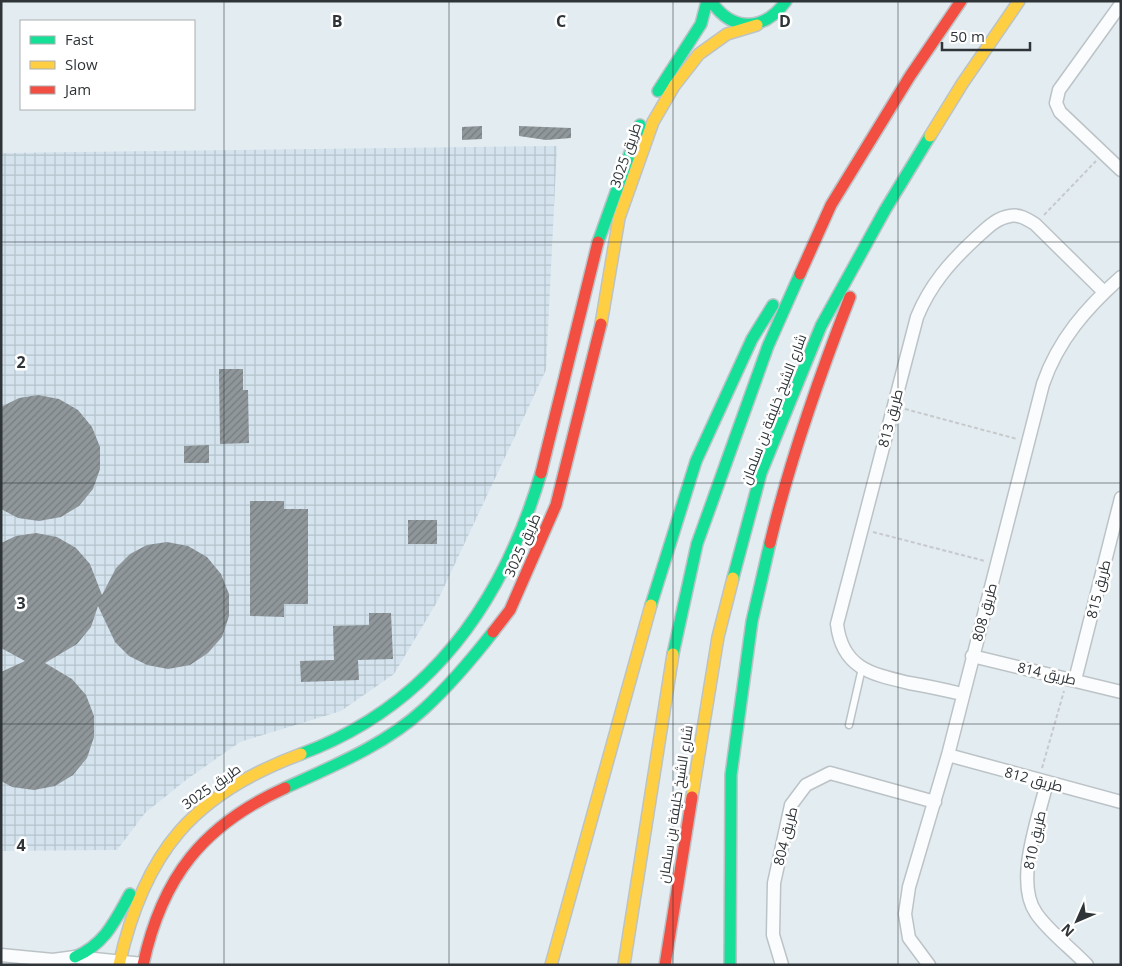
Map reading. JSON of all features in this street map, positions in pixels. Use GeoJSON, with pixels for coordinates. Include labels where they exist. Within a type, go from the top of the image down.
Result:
{"type":"FeatureCollection","features":[{"type":"Feature","properties":{"kind":"main road","name":"طريق 3025"},"geometry":{"type":"LineString","coordinates":[[120,963],[130,921],[142,886],[161,851],[196,812],[248,776],[334,740],[360,726],[404,694],[445,658],[482,608],[498,582],[534,498],[558,412],[575,332],[614,189],[645,114],[664,79],[690,44],[701,24],[707,1]]}},
{"type":"Feature","properties":{"kind":"main road"},"geometry":{"type":"LineString","coordinates":[[712,1],[720,14],[731,21],[744,25],[757,24]]}},
{"type":"Feature","properties":{"kind":"main road","name":"طريق 3025"},"geometry":{"type":"LineString","coordinates":[[143,964],[150,933],[163,899],[182,866],[214,831],[265,797],[350,758],[386,737],[423,710],[470,662],[510,610],[556,505],[597,338],[619,218],[653,122],[674,86],[699,54],[713,42],[727,34],[771,19],[782,9],[786,1]]}},
{"type":"Feature","properties":{"kind":"main road","name":"شارع الشيخ خليفة بن سلمان"},"geometry":{"type":"LineString","coordinates":[[624,965],[668,678],[696,544],[768,346],[831,205],[910,76],[961,1]]}},
{"type":"Feature","properties":{"kind":"main road","name":"شارع الشيخ خليفة بن سلمان"},"geometry":{"type":"LineString","coordinates":[[665,965],[718,637],[761,473],[821,326],[885,210],[962,84],[1019,1]]}},
{"type":"Feature","properties":{"kind":"main road"},"geometry":{"type":"LineString","coordinates":[[550,965],[642,634],[696,462],[752,339],[831,205]]}},
{"type":"Feature","properties":{"kind":"main road"},"geometry":{"type":"LineString","coordinates":[[730,965],[731,775],[752,621],[779,506],[825,362],[885,210]]}},
{"type":"Feature","properties":{"kind":"main road"},"geometry":{"type":"LineString","coordinates":[[591,271],[609,276]]}},
{"type":"Feature","properties":{"kind":"main road"},"geometry":{"type":"LineString","coordinates":[[575,332],[597,338]]}},
{"type":"Feature","properties":{"kind":"main road"},"geometry":{"type":"LineString","coordinates":[[534,498],[556,505]]}},
{"type":"Feature","properties":{"kind":"main road"},"geometry":{"type":"LineString","coordinates":[[72,961],[99,946],[108,934],[134,886],[161,851]]}},
{"type":"Feature","properties":{"kind":"street"},"geometry":{"type":"LineString","coordinates":[[1118,12],[1059,90],[1056,99],[1060,112],[1121,170]]}},
{"type":"Feature","properties":{"kind":"street","name":"طريق 813"},"geometry":{"type":"LineString","coordinates":[[962,694],[878,676],[862,668],[844,649],[836,624],[917,317],[928,293],[943,271],[998,219],[1011,215],[1024,217],[1035,224],[1104,292]]}},
{"type":"Feature","properties":{"kind":"street","name":"طريق 808"},"geometry":{"type":"LineString","coordinates":[[930,965],[909,938],[906,914],[908,887],[948,755],[962,694],[1043,384],[1052,359],[1074,325],[1104,292],[1121,277]]}},
{"type":"Feature","properties":{"kind":"street","name":"طريق 815"},"geometry":{"type":"LineString","coordinates":[[1071,679],[1117,528],[1121,498]]}},
{"type":"Feature","properties":{"kind":"street","name":"طريق 814"},"geometry":{"type":"LineString","coordinates":[[972,656],[1121,692]]}},
{"type":"Feature","properties":{"kind":"street","name":"طريق 812"},"geometry":{"type":"LineString","coordinates":[[948,755],[1121,802]]}},
{"type":"Feature","properties":{"kind":"street","name":"طريق 804"},"geometry":{"type":"LineString","coordinates":[[782,965],[772,935],[774,883],[791,805],[806,784],[830,774],[935,802]]}},
{"type":"Feature","properties":{"kind":"street","name":"طريق 810"},"geometry":{"type":"LineString","coordinates":[[1043,781],[1026,872],[1028,897],[1036,913],[1087,965]]}},
{"type":"Feature","properties":{"kind":"street"},"geometry":{"type":"LineString","coordinates":[[1,955],[54,960],[143,964]]}},
{"type":"Feature","properties":{"kind":"lane"},"geometry":{"type":"LineString","coordinates":[[849,725],[862,668]]}},
{"type":"Feature","properties":{"kind":"path"},"geometry":{"type":"LineString","coordinates":[[1035,224],[1104,154]]}},
{"type":"Feature","properties":{"kind":"path"},"geometry":{"type":"LineString","coordinates":[[894,406],[1029,442]]}},
{"type":"Feature","properties":{"kind":"path"},"geometry":{"type":"LineString","coordinates":[[861,529],[997,564]]}},
{"type":"Feature","properties":{"kind":"path"},"geometry":{"type":"LineString","coordinates":[[1043,781],[1071,679]]}},
{"type":"Feature","properties":{"kind":"shaded area"},"geometry":{"type":"Polygon","coordinates":[[[557,146],[546,370],[437,602],[394,674],[341,711],[240,742],[186,780],[145,813],[117,850],[1,851],[1,153],[557,146]]]}},
{"type":"Feature","properties":{"kind":"building"},"geometry":{"type":"Polygon","coordinates":[[[482,126],[482,139],[462,140],[462,127],[482,126]]]}},
{"type":"Feature","properties":{"kind":"building"},"geometry":{"type":"Polygon","coordinates":[[[519,126],[571,128],[571,138],[546,140],[519,136],[519,126]]]}},
{"type":"Feature","properties":{"kind":"building"},"geometry":{"type":"Polygon","coordinates":[[[219,369],[243,369],[243,390],[248,390],[249,443],[220,444],[219,369]]]}},
{"type":"Feature","properties":{"kind":"building"},"geometry":{"type":"Polygon","coordinates":[[[38,395],[59,399],[78,410],[92,427],[100,447],[100,469],[93,489],[79,506],[61,517],[39,521],[18,518],[1,509],[1,407],[19,398],[38,395]]]}},
{"type":"Feature","properties":{"kind":"building"},"geometry":{"type":"Polygon","coordinates":[[[209,445],[209,463],[184,463],[184,446],[209,445]]]}},
{"type":"Feature","properties":{"kind":"building"},"geometry":{"type":"Polygon","coordinates":[[[250,501],[284,501],[284,509],[308,509],[308,604],[284,604],[284,617],[250,616],[250,501]]]}},
{"type":"Feature","properties":{"kind":"building"},"geometry":{"type":"Polygon","coordinates":[[[408,520],[437,520],[437,544],[408,544],[408,520]]]}},
{"type":"Feature","properties":{"kind":"building"},"geometry":{"type":"Polygon","coordinates":[[[36,533],[57,537],[76,548],[90,564],[102,595],[116,568],[130,554],[147,545],[167,542],[188,546],[207,557],[221,574],[229,594],[229,616],[222,637],[208,653],[190,665],[168,669],[147,665],[129,656],[115,642],[98,606],[91,627],[77,644],[45,663],[72,679],[86,695],[94,716],[94,737],[87,758],[73,775],[55,786],[34,790],[12,787],[1,781],[1,672],[25,661],[1,648],[1,543],[16,536],[36,533]]]}},
{"type":"Feature","properties":{"kind":"building"},"geometry":{"type":"Polygon","coordinates":[[[369,613],[391,613],[393,659],[358,660],[359,680],[301,682],[300,661],[334,660],[333,626],[369,625],[369,613]]]}},
{"type":"Feature","properties":{"kind":"traffic: fast"},"geometry":{"type":"LineString","coordinates":[[658,91],[701,24],[707,1]]}},
{"type":"Feature","properties":{"kind":"traffic: fast"},"geometry":{"type":"LineString","coordinates":[[711,1],[728,18],[738,23],[748,24],[758,23],[768,18],[786,1]]}},
{"type":"Feature","properties":{"kind":"traffic: fast"},"geometry":{"type":"LineString","coordinates":[[598,242],[640,125]]}},
{"type":"Feature","properties":{"kind":"traffic: fast"},"geometry":{"type":"LineString","coordinates":[[733,578],[761,473],[821,326],[885,210],[930,136]]}},
{"type":"Feature","properties":{"kind":"traffic: fast"},"geometry":{"type":"LineString","coordinates":[[673,654],[697,544],[768,346],[800,274]]}},
{"type":"Feature","properties":{"kind":"traffic: fast"},"geometry":{"type":"LineString","coordinates":[[651,605],[696,461],[752,339],[773,305]]}},
{"type":"Feature","properties":{"kind":"traffic: fast"},"geometry":{"type":"LineString","coordinates":[[301,754],[347,733],[388,708],[424,678],[455,644],[482,606],[506,565],[525,520],[541,473]]}},
{"type":"Feature","properties":{"kind":"traffic: fast"},"geometry":{"type":"LineString","coordinates":[[730,965],[731,775],[752,621],[770,543]]}},
{"type":"Feature","properties":{"kind":"traffic: fast"},"geometry":{"type":"LineString","coordinates":[[285,788],[358,754],[409,722],[452,681],[493,632]]}},
{"type":"Feature","properties":{"kind":"traffic: fast"},"geometry":{"type":"LineString","coordinates":[[75,957],[85,952],[102,938],[114,922],[130,894]]}},
{"type":"Feature","properties":{"kind":"traffic: slow"},"geometry":{"type":"LineString","coordinates":[[930,136],[962,84],[1019,1]]}},
{"type":"Feature","properties":{"kind":"traffic: slow"},"geometry":{"type":"LineString","coordinates":[[601,324],[619,218],[653,122],[674,86],[699,54],[727,34],[757,25]]}},
{"type":"Feature","properties":{"kind":"traffic: slow"},"geometry":{"type":"LineString","coordinates":[[692,797],[718,637],[733,578]]}},
{"type":"Feature","properties":{"kind":"traffic: slow"},"geometry":{"type":"LineString","coordinates":[[551,965],[651,605]]}},
{"type":"Feature","properties":{"kind":"traffic: slow"},"geometry":{"type":"LineString","coordinates":[[624,965],[673,654]]}},
{"type":"Feature","properties":{"kind":"traffic: slow"},"geometry":{"type":"LineString","coordinates":[[119,965],[130,925],[143,890],[159,859],[179,832],[203,809],[231,788],[263,770],[301,754]]}},
{"type":"Feature","properties":{"kind":"traffic: jam"},"geometry":{"type":"LineString","coordinates":[[800,274],[831,205],[910,76],[961,1]]}},
{"type":"Feature","properties":{"kind":"traffic: jam"},"geometry":{"type":"LineString","coordinates":[[541,473],[598,242]]}},
{"type":"Feature","properties":{"kind":"traffic: jam"},"geometry":{"type":"LineString","coordinates":[[770,543],[806,418],[850,297]]}},
{"type":"Feature","properties":{"kind":"traffic: jam"},"geometry":{"type":"LineString","coordinates":[[493,632],[510,610],[556,505],[601,324]]}},
{"type":"Feature","properties":{"kind":"traffic: jam"},"geometry":{"type":"LineString","coordinates":[[143,965],[151,934],[162,905],[190,857],[209,837],[231,819],[285,788]]}},
{"type":"Feature","properties":{"kind":"traffic: jam"},"geometry":{"type":"LineString","coordinates":[[665,965],[692,797]]}}]}
